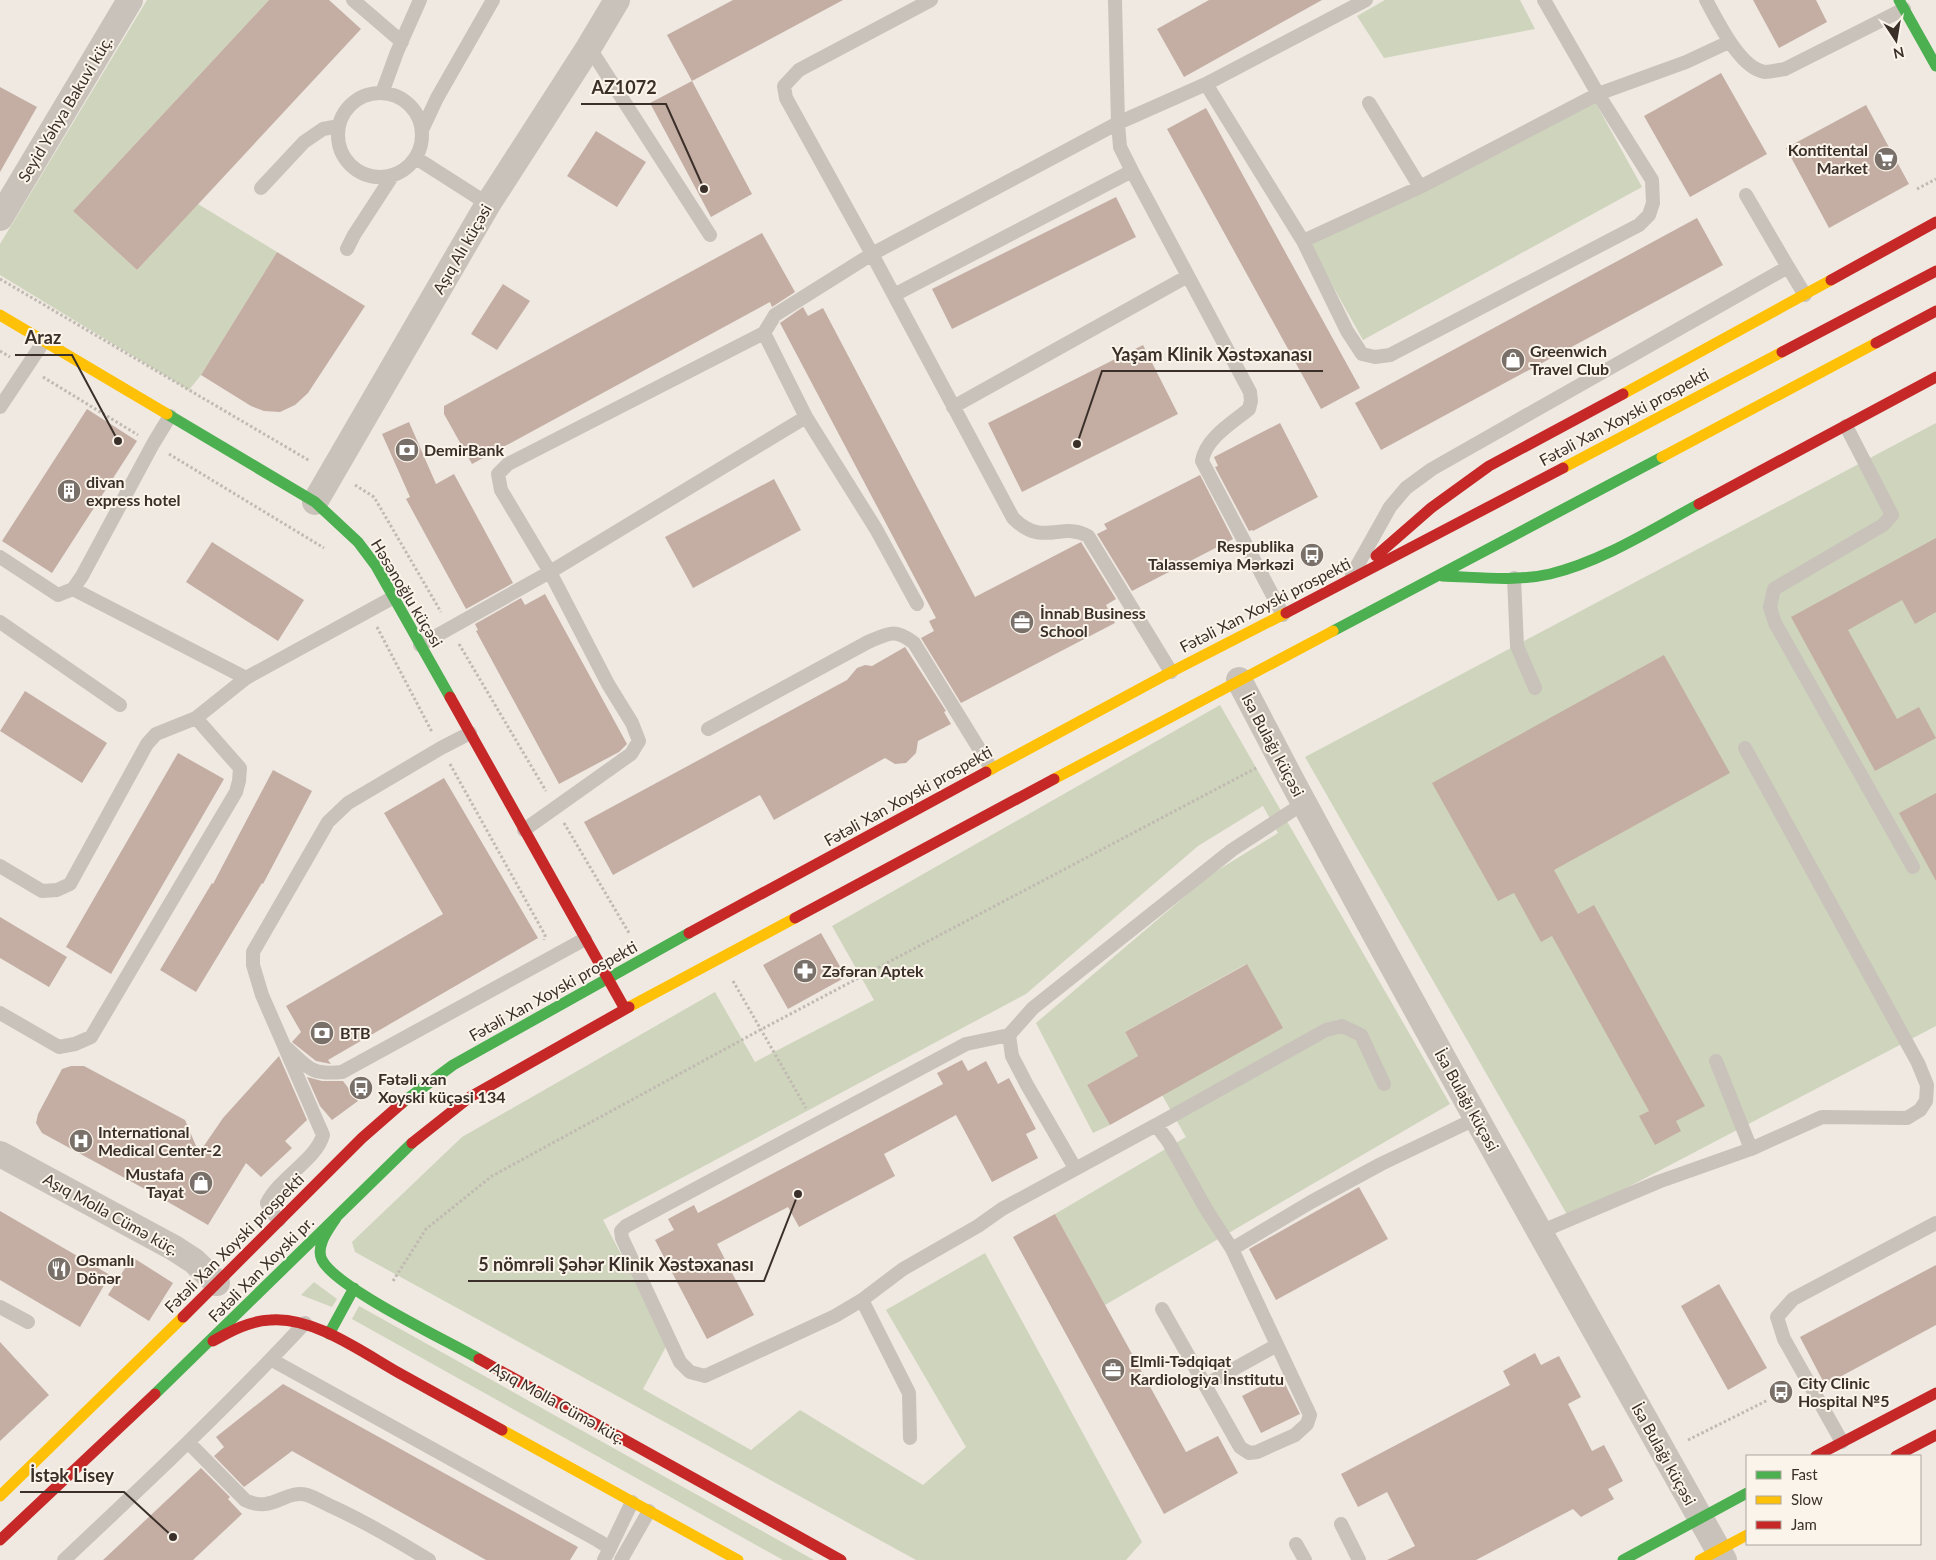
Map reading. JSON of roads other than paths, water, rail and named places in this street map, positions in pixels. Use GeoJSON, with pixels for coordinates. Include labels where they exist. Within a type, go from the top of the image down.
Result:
{"type":"FeatureCollection","features":[{"type":"Feature","properties":{"kind":"main road"},"geometry":{"type":"LineString","coordinates":[[1902,4],[1936,66]]}},
{"type":"Feature","properties":{"kind":"main road"},"geometry":{"type":"LineString","coordinates":[[1349,580],[1428,509],[1454,488],[1489,466],[1936,222]]}},
{"type":"Feature","properties":{"kind":"main road","name":"Fətəli Xan Xoyski prospekti"},"geometry":{"type":"LineString","coordinates":[[0,1496],[218,1283],[383,1118],[426,1083],[461,1060],[991,768],[1936,271]]}},
{"type":"Feature","properties":{"kind":"main road"},"geometry":{"type":"LineString","coordinates":[[336,1217],[419,1136],[445,1116],[486,1088],[624,1009],[1239,680],[1440,576],[1936,311]]}},
{"type":"Feature","properties":{"kind":"main road","name":"Həsənoğlu küçəsi"},"geometry":{"type":"LineString","coordinates":[[0,315],[315,502],[358,542],[376,566],[394,597],[624,1009]]}},
{"type":"Feature","properties":{"kind":"main road"},"geometry":{"type":"LineString","coordinates":[[1440,576],[1514,578],[1549,574],[1599,558],[1936,377]]}},
{"type":"Feature","properties":{"kind":"main road","name":"Aşıq Molla Cümə küç."},"geometry":{"type":"LineString","coordinates":[[336,1217],[322,1242],[320,1251],[322,1260],[340,1279],[841,1560]]}},
{"type":"Feature","properties":{"kind":"main road","name":"Fətəli Xan Xoyski pr."},"geometry":{"type":"LineString","coordinates":[[208,1344],[336,1217]]}},
{"type":"Feature","properties":{"kind":"main road"},"geometry":{"type":"LineString","coordinates":[[330,1334],[354,1288]]}},
{"type":"Feature","properties":{"kind":"main road"},"geometry":{"type":"LineString","coordinates":[[0,1540],[208,1344],[234,1329],[256,1321],[273,1319],[305,1323],[330,1334],[738,1560]]}},
{"type":"Feature","properties":{"kind":"main road"},"geometry":{"type":"LineString","coordinates":[[1818,1455],[1936,1393]]}},
{"type":"Feature","properties":{"kind":"main road"},"geometry":{"type":"LineString","coordinates":[[1898,1455],[1936,1435]]}},
{"type":"Feature","properties":{"kind":"main road"},"geometry":{"type":"LineString","coordinates":[[1623,1560],[1746,1494]]}},
{"type":"Feature","properties":{"kind":"main road"},"geometry":{"type":"LineString","coordinates":[[1714,1557],[1746,1536]]}},
{"type":"Feature","properties":{"kind":"street","name":"Seyid Yəhya Bakuvi küç."},"geometry":{"type":"LineString","coordinates":[[0,218],[130,0]]}},
{"type":"Feature","properties":{"kind":"street","name":"Aşıq Alı küçəsi"},"geometry":{"type":"LineString","coordinates":[[315,502],[488,204],[617,0]]}},
{"type":"Feature","properties":{"kind":"street","name":"İsa Bulağı küçəsi"},"geometry":{"type":"LineString","coordinates":[[1239,680],[1304,803],[1477,1118],[1700,1518],[1714,1557]]}},
{"type":"Feature","properties":{"kind":"street","name":"Aşıq Molla Cümə küç."},"geometry":{"type":"LineString","coordinates":[[0,1154],[174,1248],[194,1261],[218,1283]]}},
{"type":"Feature","properties":{"kind":"lane"},"geometry":{"type":"LineString","coordinates":[[353,0],[402,42]]}},
{"type":"Feature","properties":{"kind":"lane"},"geometry":{"type":"LineString","coordinates":[[382,93],[420,0]]}},
{"type":"Feature","properties":{"kind":"lane"},"geometry":{"type":"LineString","coordinates":[[422,130],[437,98],[493,0]]}},
{"type":"Feature","properties":{"kind":"lane"},"geometry":{"type":"LineString","coordinates":[[931,0],[798,70],[784,86],[786,98],[1013,518],[1023,528],[1039,533],[1079,532],[1088,536],[1171,672]]}},
{"type":"Feature","properties":{"kind":"lane"},"geometry":{"type":"LineString","coordinates":[[1115,0],[1120,147],[1250,392],[1251,401],[1249,409],[1210,442],[1204,451],[1202,461],[1282,615]]}},
{"type":"Feature","properties":{"kind":"lane"},"geometry":{"type":"LineString","coordinates":[[524,830],[631,754],[639,741],[632,723],[608,684],[550,572],[501,490],[498,474],[508,464],[764,333],[775,315],[872,254],[1118,123],[1206,84],[1366,0]]}},
{"type":"Feature","properties":{"kind":"lane"},"geometry":{"type":"LineString","coordinates":[[1206,84],[1303,241],[1348,331],[1362,354],[1375,357],[1390,355],[1639,225],[1649,215],[1653,203],[1652,180],[1598,94],[1544,0]]}},
{"type":"Feature","properties":{"kind":"lane"},"geometry":{"type":"LineString","coordinates":[[1706,0],[1729,42],[1754,68],[1765,72],[1785,69],[1902,4]]}},
{"type":"Feature","properties":{"kind":"lane"},"geometry":{"type":"LineString","coordinates":[[1303,241],[1420,187],[1598,94],[1686,62],[1729,42]]}},
{"type":"Feature","properties":{"kind":"lane"},"geometry":{"type":"LineString","coordinates":[[589,47],[710,235]]}},
{"type":"Feature","properties":{"kind":"lane"},"geometry":{"type":"LineString","coordinates":[[382,93],[396,96],[409,104],[418,116],[422,130],[421,144],[416,158],[406,169],[393,175],[378,177],[364,174],[351,166],[342,154],[338,141],[339,126],[344,112],[354,102],[368,95],[382,93]]}},
{"type":"Feature","properties":{"kind":"lane"},"geometry":{"type":"LineString","coordinates":[[1369,103],[1420,187]]}},
{"type":"Feature","properties":{"kind":"lane"},"geometry":{"type":"LineString","coordinates":[[261,188],[304,142],[323,129],[339,126]]}},
{"type":"Feature","properties":{"kind":"lane"},"geometry":{"type":"LineString","coordinates":[[416,158],[488,204]]}},
{"type":"Feature","properties":{"kind":"lane"},"geometry":{"type":"LineString","coordinates":[[894,295],[1132,172]]}},
{"type":"Feature","properties":{"kind":"lane"},"geometry":{"type":"LineString","coordinates":[[347,249],[393,175]]}},
{"type":"Feature","properties":{"kind":"lane"},"geometry":{"type":"LineString","coordinates":[[1746,195],[1805,295]]}},
{"type":"Feature","properties":{"kind":"lane"},"geometry":{"type":"LineString","coordinates":[[1349,580],[1390,507],[1406,488],[1432,469],[1788,267]]}},
{"type":"Feature","properties":{"kind":"lane"},"geometry":{"type":"LineString","coordinates":[[953,407],[1188,276]]}},
{"type":"Feature","properties":{"kind":"lane"},"geometry":{"type":"LineString","coordinates":[[764,333],[806,417],[876,529],[917,604]]}},
{"type":"Feature","properties":{"kind":"lane"},"geometry":{"type":"LineString","coordinates":[[0,407],[44,341]]}},
{"type":"Feature","properties":{"kind":"lane"},"geometry":{"type":"LineString","coordinates":[[0,557],[58,595],[73,589],[170,416]]}},
{"type":"Feature","properties":{"kind":"lane"},"geometry":{"type":"LineString","coordinates":[[420,645],[550,572],[806,417]]}},
{"type":"Feature","properties":{"kind":"lane"},"geometry":{"type":"LineString","coordinates":[[1846,426],[1892,515],[1883,526],[1774,589],[1770,607],[1775,623],[1913,867]]}},
{"type":"Feature","properties":{"kind":"lane"},"geometry":{"type":"LineString","coordinates":[[1514,578],[1517,646],[1535,688]]}},
{"type":"Feature","properties":{"kind":"lane"},"geometry":{"type":"LineString","coordinates":[[73,589],[246,678]]}},
{"type":"Feature","properties":{"kind":"lane"},"geometry":{"type":"LineString","coordinates":[[0,866],[42,892],[57,890],[70,884],[147,744],[156,734],[196,718],[246,678],[394,597]]}},
{"type":"Feature","properties":{"kind":"lane"},"geometry":{"type":"LineString","coordinates":[[0,622],[120,705]]}},
{"type":"Feature","properties":{"kind":"lane"},"geometry":{"type":"LineString","coordinates":[[708,729],[868,642],[887,634],[902,634],[914,643],[991,768]]}},
{"type":"Feature","properties":{"kind":"lane"},"geometry":{"type":"LineString","coordinates":[[0,1013],[59,1047],[75,1044],[91,1037],[236,792],[240,781],[240,768],[196,718]]}},
{"type":"Feature","properties":{"kind":"lane"},"geometry":{"type":"LineString","coordinates":[[279,1220],[270,1210],[267,1203],[270,1196],[320,1145],[323,1135],[262,996],[253,965],[254,952],[328,822],[348,804],[441,748],[470,733]]}},
{"type":"Feature","properties":{"kind":"lane"},"geometry":{"type":"LineString","coordinates":[[1540,1232],[1658,1182],[1751,1149],[1822,1117],[1907,1118],[1920,1110],[1926,1101],[1927,1085],[1918,1063],[1745,748]]}},
{"type":"Feature","properties":{"kind":"lane"},"geometry":{"type":"LineString","coordinates":[[1304,803],[1232,850],[1033,1008],[1009,1035],[966,1044],[815,1123],[626,1226],[621,1231],[622,1238],[680,1362],[690,1372],[705,1376],[835,1316],[862,1300],[903,1269],[978,1226],[1002,1209],[1326,1030],[1342,1026],[1361,1035],[1384,1084]]}},
{"type":"Feature","properties":{"kind":"lane"},"geometry":{"type":"LineString","coordinates":[[282,1043],[309,1069],[324,1073],[342,1072],[585,939]]}},
{"type":"Feature","properties":{"kind":"lane"},"geometry":{"type":"LineString","coordinates":[[1009,1035],[1012,1056],[1075,1168]]}},
{"type":"Feature","properties":{"kind":"lane"},"geometry":{"type":"LineString","coordinates":[[1716,1061],[1751,1149]]}},
{"type":"Feature","properties":{"kind":"lane"},"geometry":{"type":"LineString","coordinates":[[1232,1249],[1311,1202],[1381,1164],[1477,1118]]}},
{"type":"Feature","properties":{"kind":"lane"},"geometry":{"type":"LineString","coordinates":[[1156,1125],[1168,1141],[1206,1209],[1232,1249],[1310,1414],[1307,1424],[1295,1435],[1257,1452],[1249,1453],[1240,1447],[1162,1309]]}},
{"type":"Feature","properties":{"kind":"lane"},"geometry":{"type":"LineString","coordinates":[[1842,1442],[1784,1339],[1777,1317],[1793,1299],[1936,1223]]}},
{"type":"Feature","properties":{"kind":"lane"},"geometry":{"type":"LineString","coordinates":[[862,1300],[909,1393],[910,1438]]}},
{"type":"Feature","properties":{"kind":"lane"},"geometry":{"type":"LineString","coordinates":[[0,1307],[28,1322]]}},
{"type":"Feature","properties":{"kind":"lane"},"geometry":{"type":"LineString","coordinates":[[64,1560],[189,1443],[272,1360],[305,1323]]}},
{"type":"Feature","properties":{"kind":"lane"},"geometry":{"type":"LineString","coordinates":[[1205,1386],[1277,1345]]}},
{"type":"Feature","properties":{"kind":"lane"},"geometry":{"type":"LineString","coordinates":[[272,1360],[607,1554],[632,1502]]}},
{"type":"Feature","properties":{"kind":"lane"},"geometry":{"type":"LineString","coordinates":[[189,1443],[244,1500],[253,1504],[268,1505],[292,1495],[306,1494],[369,1524],[428,1560]]}},
{"type":"Feature","properties":{"kind":"lane"},"geometry":{"type":"LineString","coordinates":[[621,1560],[649,1511]]}},
{"type":"Feature","properties":{"kind":"lane"},"geometry":{"type":"LineString","coordinates":[[1341,1524],[1359,1560]]}},
{"type":"Feature","properties":{"kind":"lane"},"geometry":{"type":"LineString","coordinates":[[1296,1544],[1305,1560]]}},
{"type":"Feature","properties":{"kind":"place","name":"Kontitental Market"},"geometry":{"type":"Point","coordinates":[1886,159]}},
{"type":"Feature","properties":{"kind":"place","name":"AZ1072"},"geometry":{"type":"Point","coordinates":[704,189]}},
{"type":"Feature","properties":{"kind":"place","name":"Greenwich Travel Club"},"geometry":{"type":"Point","coordinates":[1513,360]}},
{"type":"Feature","properties":{"kind":"place","name":"Araz"},"geometry":{"type":"Point","coordinates":[118,441]}},
{"type":"Feature","properties":{"kind":"place","name":"Yaşam Klinik Xəstəxanası"},"geometry":{"type":"Point","coordinates":[1077,444]}},
{"type":"Feature","properties":{"kind":"place","name":"DemirBank"},"geometry":{"type":"Point","coordinates":[407,450]}},
{"type":"Feature","properties":{"kind":"place","name":"divan express hotel"},"geometry":{"type":"Point","coordinates":[69,491]}},
{"type":"Feature","properties":{"kind":"place","name":"Respublika Talassemiya Mərkəzi"},"geometry":{"type":"Point","coordinates":[1312,555]}},
{"type":"Feature","properties":{"kind":"place","name":"İnnab Business School"},"geometry":{"type":"Point","coordinates":[1022,622]}},
{"type":"Feature","properties":{"kind":"place","name":"Zəfəran Aptek"},"geometry":{"type":"Point","coordinates":[805,971]}},
{"type":"Feature","properties":{"kind":"place","name":"BTB"},"geometry":{"type":"Point","coordinates":[322,1033]}},
{"type":"Feature","properties":{"kind":"place","name":"Fətəli xan Xoyski küçəsi 134"},"geometry":{"type":"Point","coordinates":[361,1088]}},
{"type":"Feature","properties":{"kind":"place","name":"International Medical Center-2"},"geometry":{"type":"Point","coordinates":[81,1141]}},
{"type":"Feature","properties":{"kind":"place","name":"Mustafa Tayat"},"geometry":{"type":"Point","coordinates":[201,1183]}},
{"type":"Feature","properties":{"kind":"place","name":"5 nömrəli Şəhər Klinik Xəstəxanası"},"geometry":{"type":"Point","coordinates":[798,1194]}},
{"type":"Feature","properties":{"kind":"place","name":"Osmanlı Dönər"},"geometry":{"type":"Point","coordinates":[59,1269]}},
{"type":"Feature","properties":{"kind":"place","name":"Elmli-Tədqiqat Kardiologiya İnstitutu"},"geometry":{"type":"Point","coordinates":[1113,1370]}},
{"type":"Feature","properties":{"kind":"place","name":"City Clinic Hospital №5"},"geometry":{"type":"Point","coordinates":[1781,1392]}},
{"type":"Feature","properties":{"kind":"place","name":"İstək Lisey"},"geometry":{"type":"Point","coordinates":[173,1537]}}]}
